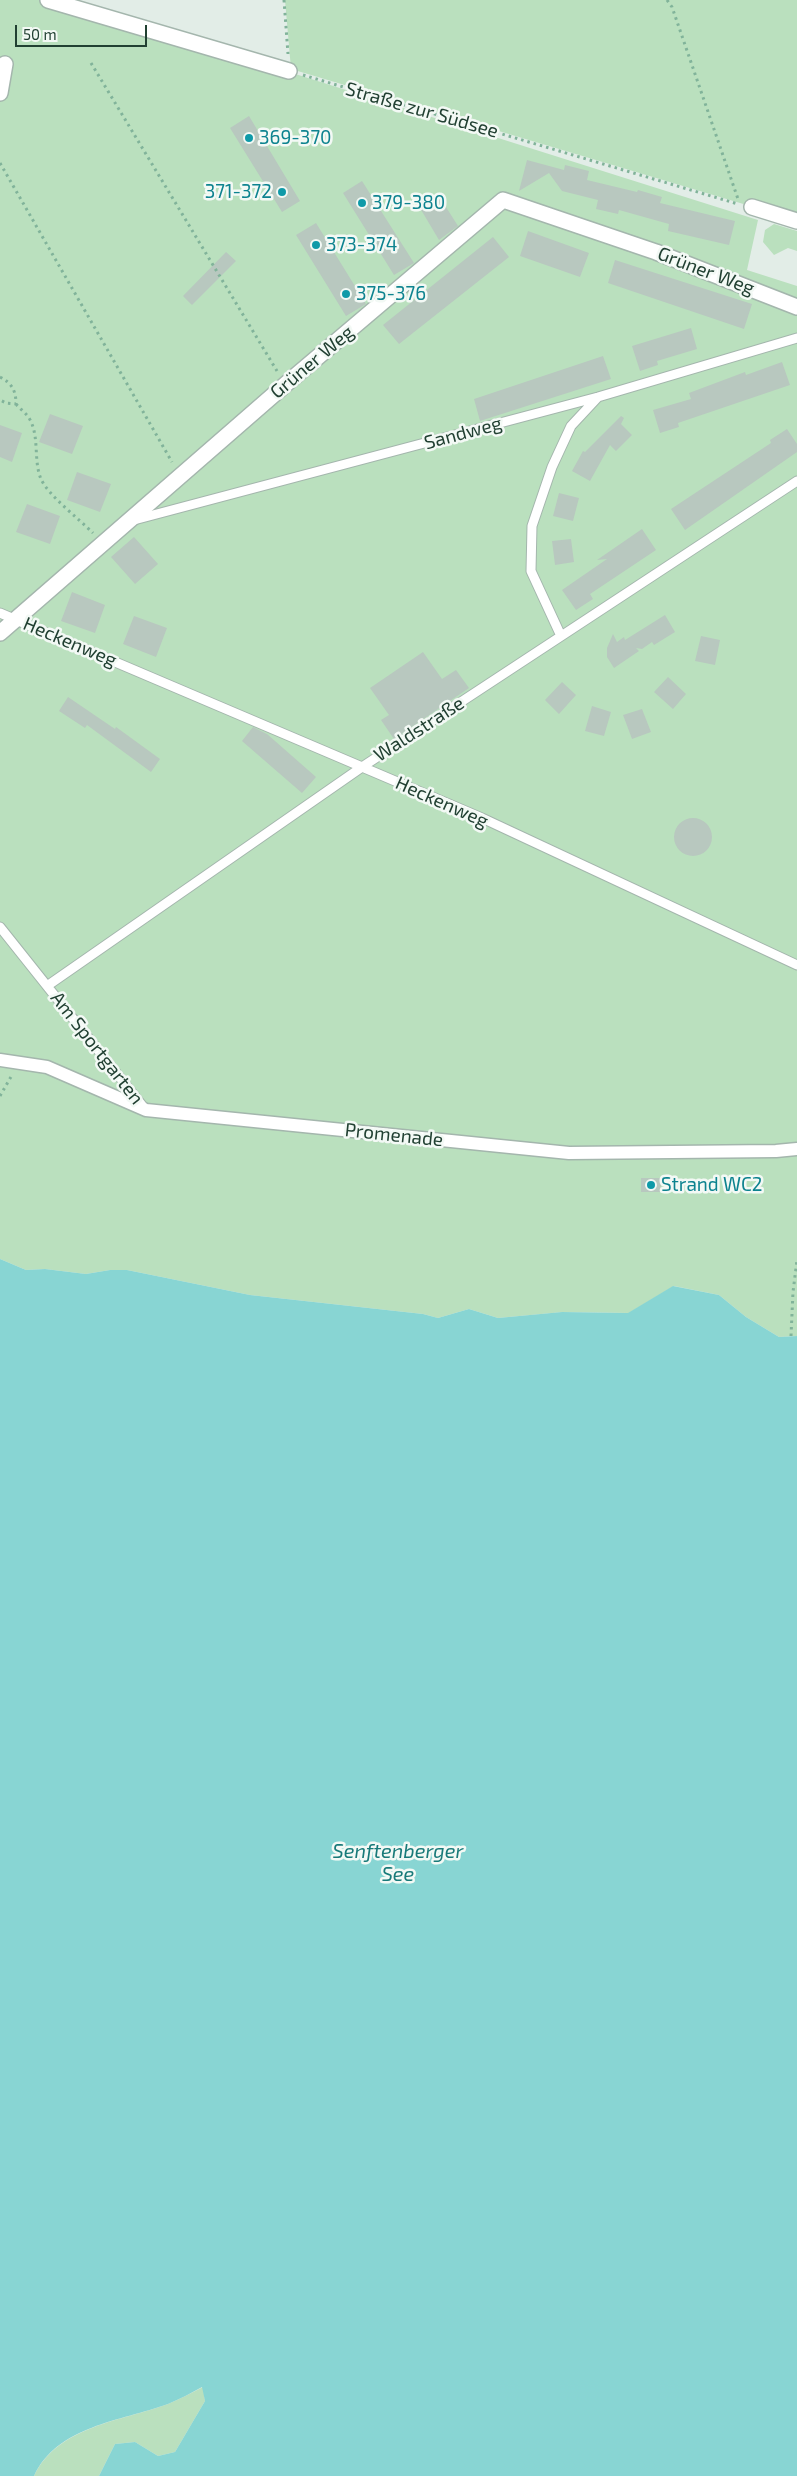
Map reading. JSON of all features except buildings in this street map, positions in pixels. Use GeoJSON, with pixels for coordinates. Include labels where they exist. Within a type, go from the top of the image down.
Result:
{"type":"FeatureCollection","features":[{"type":"Feature","properties":{"kind":"street"},"geometry":{"type":"LineString","coordinates":[[48,0],[289,71]]}},
{"type":"Feature","properties":{"kind":"street"},"geometry":{"type":"LineString","coordinates":[[0,93],[5,64]]}},
{"type":"Feature","properties":{"kind":"street","name":"Grüner Weg"},"geometry":{"type":"LineString","coordinates":[[0,633],[286,384],[503,200],[656,252],[797,307]]}},
{"type":"Feature","properties":{"kind":"street"},"geometry":{"type":"LineString","coordinates":[[746,206],[797,221]]}},
{"type":"Feature","properties":{"kind":"street","name":"Promenade"},"geometry":{"type":"LineString","coordinates":[[0,1060],[47,1067],[146,1110],[569,1153],[776,1151],[797,1149]]}},
{"type":"Feature","properties":{"kind":"lane","name":"Sandweg"},"geometry":{"type":"LineString","coordinates":[[127,522],[598,397],[797,338]]}},
{"type":"Feature","properties":{"kind":"lane"},"geometry":{"type":"LineString","coordinates":[[561,636],[531,572],[532,526],[552,466],[571,426],[598,397]]}},
{"type":"Feature","properties":{"kind":"lane","name":"Waldstraße"},"geometry":{"type":"LineString","coordinates":[[47,986],[362,767],[797,481]]}},
{"type":"Feature","properties":{"kind":"lane","name":"Heckenweg"},"geometry":{"type":"LineString","coordinates":[[0,613],[482,818],[797,965]]}},
{"type":"Feature","properties":{"kind":"lane","name":"Am Sportgarten"},"geometry":{"type":"LineString","coordinates":[[0,927],[146,1110]]}},
{"type":"Feature","properties":{"kind":"path"},"geometry":{"type":"LineString","coordinates":[[284,0],[289,71]]}},
{"type":"Feature","properties":{"kind":"path"},"geometry":{"type":"LineString","coordinates":[[667,0],[672,7],[746,206]]}},
{"type":"Feature","properties":{"kind":"path"},"geometry":{"type":"LineString","coordinates":[[91,63],[286,384]]}},
{"type":"Feature","properties":{"kind":"path","name":"Straße zur Südsee"},"geometry":{"type":"LineString","coordinates":[[289,71],[746,206]]}},
{"type":"Feature","properties":{"kind":"path"},"geometry":{"type":"LineString","coordinates":[[0,163],[180,476]]}},
{"type":"Feature","properties":{"kind":"path"},"geometry":{"type":"LineString","coordinates":[[0,377],[10,383],[16,394],[16,404]]}},
{"type":"Feature","properties":{"kind":"path"},"geometry":{"type":"LineString","coordinates":[[0,400],[16,404],[30,419],[35,438],[36,463],[42,481],[54,497],[104,544]]}},
{"type":"Feature","properties":{"kind":"path"},"geometry":{"type":"LineString","coordinates":[[0,1096],[15,1071],[17,1063]]}},
{"type":"Feature","properties":{"kind":"path"},"geometry":{"type":"LineString","coordinates":[[791,1336],[797,1260]]}},
{"type":"Feature","properties":{"kind":"green space"},"geometry":{"type":"Polygon","coordinates":[[[0,0],[43,0],[289,72],[758,220],[747,270],[797,286],[797,1336],[779,1337],[746,1317],[719,1295],[674,1286],[629,1313],[563,1312],[498,1318],[469,1309],[438,1318],[423,1314],[250,1295],[127,1270],[110,1270],[86,1274],[45,1269],[26,1270],[0,1259],[0,0]]]}},
{"type":"Feature","properties":{"kind":"green space"},"geometry":{"type":"Polygon","coordinates":[[[285,0],[797,0],[797,220],[291,69],[285,0]]]}},
{"type":"Feature","properties":{"kind":"green space"},"geometry":{"type":"Polygon","coordinates":[[[774,224],[797,231],[797,251],[788,248],[774,255],[763,242],[765,230],[774,224]]]}},
{"type":"Feature","properties":{"kind":"green space"},"geometry":{"type":"Polygon","coordinates":[[[203,2387],[205,2401],[175,2452],[158,2456],[135,2442],[115,2444],[99,2476],[34,2476],[45,2459],[59,2446],[75,2436],[112,2421],[168,2404],[203,2387]]]}},
{"type":"Feature","properties":{"kind":"water","name":"Senftenberger See"},"geometry":{"type":"Polygon","coordinates":[[[0,1259],[26,1270],[45,1269],[86,1274],[110,1270],[127,1270],[250,1295],[423,1314],[438,1318],[469,1309],[498,1318],[562,1312],[628,1313],[673,1286],[719,1295],[746,1317],[779,1337],[797,1336],[797,2476],[99,2476],[115,2444],[135,2442],[158,2456],[175,2452],[205,2401],[202,2387],[168,2404],[111,2421],[74,2436],[58,2446],[44,2459],[34,2476],[0,2476],[0,1259]]]}},
{"type":"Feature","properties":{"kind":"place","name":"369-370"},"geometry":{"type":"Point","coordinates":[249,138]}},
{"type":"Feature","properties":{"kind":"place","name":"371-372"},"geometry":{"type":"Point","coordinates":[282,192]}},
{"type":"Feature","properties":{"kind":"place","name":"379-380"},"geometry":{"type":"Point","coordinates":[362,203]}},
{"type":"Feature","properties":{"kind":"place","name":"373-374"},"geometry":{"type":"Point","coordinates":[316,245]}},
{"type":"Feature","properties":{"kind":"place","name":"375-376"},"geometry":{"type":"Point","coordinates":[346,294]}},
{"type":"Feature","properties":{"kind":"place","name":"Strand WC2"},"geometry":{"type":"Point","coordinates":[651,1185]}}]}
